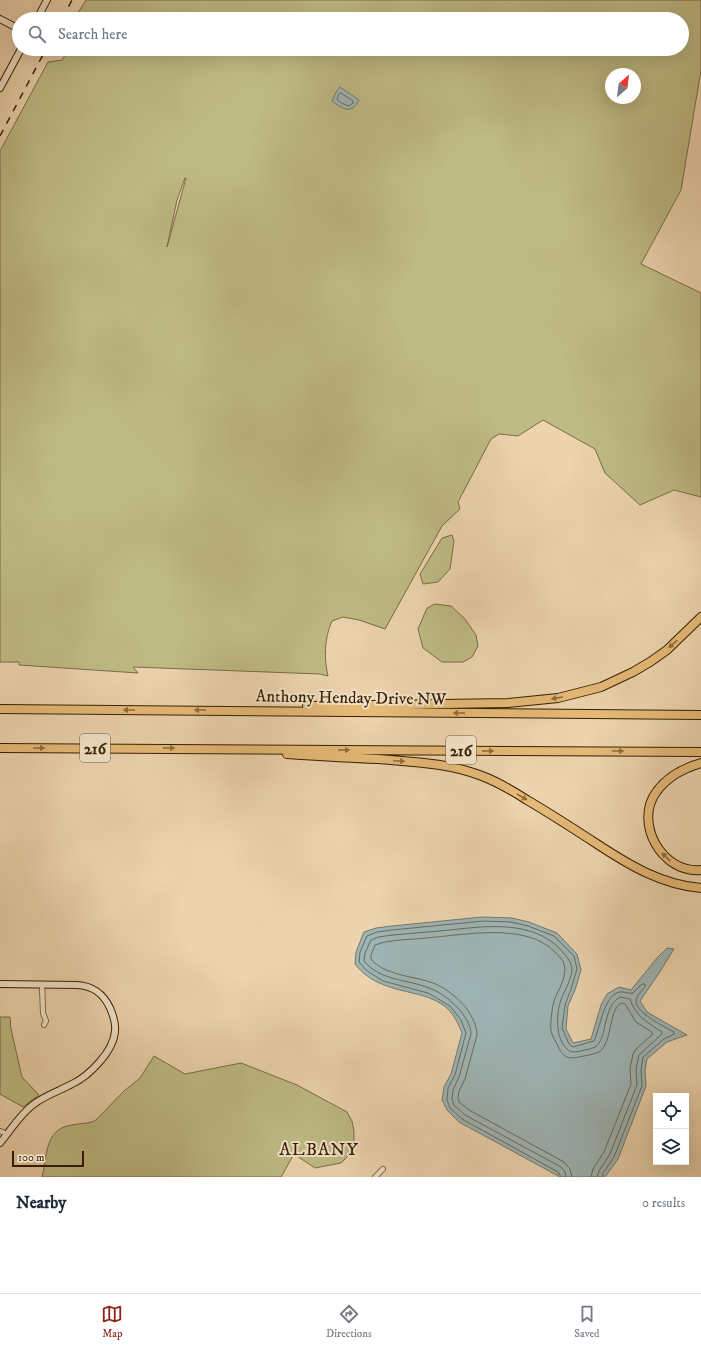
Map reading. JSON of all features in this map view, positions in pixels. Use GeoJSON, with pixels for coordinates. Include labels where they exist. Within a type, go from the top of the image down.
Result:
{"type":"FeatureCollection","features":[{"type":"Feature","properties":{"kind":"highway"},"geometry":{"type":"LineString","coordinates":[[232,710],[268,706],[508,703],[558,698],[601,687],[633,672],[667,650],[701,617]]}},
{"type":"Feature","properties":{"kind":"highway","name":"Anthony Henday Drive NW"},"geometry":{"type":"LineString","coordinates":[[0,709],[701,715]]}},
{"type":"Feature","properties":{"kind":"highway"},"geometry":{"type":"LineString","coordinates":[[631,715],[701,711]]}},
{"type":"Feature","properties":{"kind":"highway","name":"216"},"geometry":{"type":"LineString","coordinates":[[0,748],[701,752]]}},
{"type":"Feature","properties":{"kind":"highway"},"geometry":{"type":"LineString","coordinates":[[221,749],[276,754],[425,762],[460,769],[482,776],[503,786],[647,874],[665,881],[701,888]]}},
{"type":"Feature","properties":{"kind":"highway"},"geometry":{"type":"LineString","coordinates":[[701,763],[688,767],[676,774],[656,791],[648,817],[652,834],[666,858],[684,868],[701,870]]}},
{"type":"Feature","properties":{"kind":"street"},"geometry":{"type":"LineString","coordinates":[[41,12],[47,0]]}},
{"type":"Feature","properties":{"kind":"street"},"geometry":{"type":"LineString","coordinates":[[0,19],[12,25]]}},
{"type":"Feature","properties":{"kind":"street"},"geometry":{"type":"LineString","coordinates":[[0,88],[17,56]]}},
{"type":"Feature","properties":{"kind":"street"},"geometry":{"type":"LineString","coordinates":[[0,984],[89,986],[100,992],[107,1001],[115,1022],[112,1043],[94,1067],[73,1084],[46,1096],[35,1103],[26,1111],[0,1143]]}},
{"type":"Feature","properties":{"kind":"street"},"geometry":{"type":"LineString","coordinates":[[42,984],[43,1013],[46,1021],[44,1025]]}},
{"type":"Feature","properties":{"kind":"street"},"geometry":{"type":"LineString","coordinates":[[0,1131],[7,1134]]}},
{"type":"Feature","properties":{"kind":"street"},"geometry":{"type":"LineString","coordinates":[[376,1177],[383,1169]]}},
{"type":"Feature","properties":{"kind":"shaded area"},"geometry":{"type":"Polygon","coordinates":[[[86,0],[701,0],[701,70],[681,190],[641,264],[701,293],[701,497],[674,490],[640,505],[605,473],[595,449],[543,420],[518,436],[499,434],[491,439],[458,502],[460,509],[442,526],[385,629],[359,620],[343,617],[332,621],[326,642],[328,676],[320,674],[133,667],[138,673],[19,665],[19,662],[0,662],[0,151],[48,62],[62,60],[65,56],[689,56],[689,12],[78,12],[86,0]],[[186,178],[177,200],[167,247],[186,178]]]}},
{"type":"Feature","properties":{"kind":"shaded area"},"geometry":{"type":"Polygon","coordinates":[[[452,535],[454,541],[450,569],[438,582],[423,584],[420,574],[442,538],[452,535]]]}},
{"type":"Feature","properties":{"kind":"shaded area"},"geometry":{"type":"Polygon","coordinates":[[[435,604],[451,606],[465,619],[476,635],[478,646],[472,657],[463,662],[442,662],[423,648],[418,629],[427,608],[435,604]]]}},
{"type":"Feature","properties":{"kind":"shaded area"},"geometry":{"type":"Polygon","coordinates":[[[0,1017],[10,1017],[11,1029],[22,1077],[39,1095],[23,1107],[0,1094],[0,1017]]]}},
{"type":"Feature","properties":{"kind":"shaded area"},"geometry":{"type":"Polygon","coordinates":[[[154,1056],[185,1074],[241,1063],[297,1085],[347,1112],[352,1121],[354,1131],[354,1142],[351,1153],[341,1163],[315,1168],[294,1154],[281,1177],[42,1177],[47,1149],[53,1136],[64,1127],[96,1120],[124,1091],[140,1078],[154,1056]]]}},
{"type":"Feature","properties":{"kind":"water"},"geometry":{"type":"Polygon","coordinates":[[[340,87],[359,100],[353,108],[343,108],[332,101],[340,87]]]}},
{"type":"Feature","properties":{"kind":"water"},"geometry":{"type":"Polygon","coordinates":[[[482,917],[512,918],[529,922],[557,933],[577,954],[581,970],[568,1006],[566,1029],[573,1043],[591,1039],[601,1005],[607,994],[619,987],[631,990],[667,948],[674,949],[640,1001],[647,1012],[687,1035],[667,1042],[647,1059],[645,1070],[646,1086],[618,1159],[605,1177],[560,1177],[459,1122],[447,1110],[442,1100],[444,1087],[451,1074],[462,1033],[458,1023],[448,1009],[441,1003],[425,996],[390,987],[378,982],[367,976],[355,964],[356,952],[364,932],[376,928],[482,917]]]}},
{"type":"Feature","properties":{"kind":"railway"},"geometry":{"type":"LineString","coordinates":[[66,12],[72,0]]}},
{"type":"Feature","properties":{"kind":"railway"},"geometry":{"type":"LineString","coordinates":[[0,136],[42,56]]}},
{"type":"Feature","properties":{"kind":"district","name":"ALBANY"},"geometry":{"type":"Point","coordinates":[319,1149]}}]}
